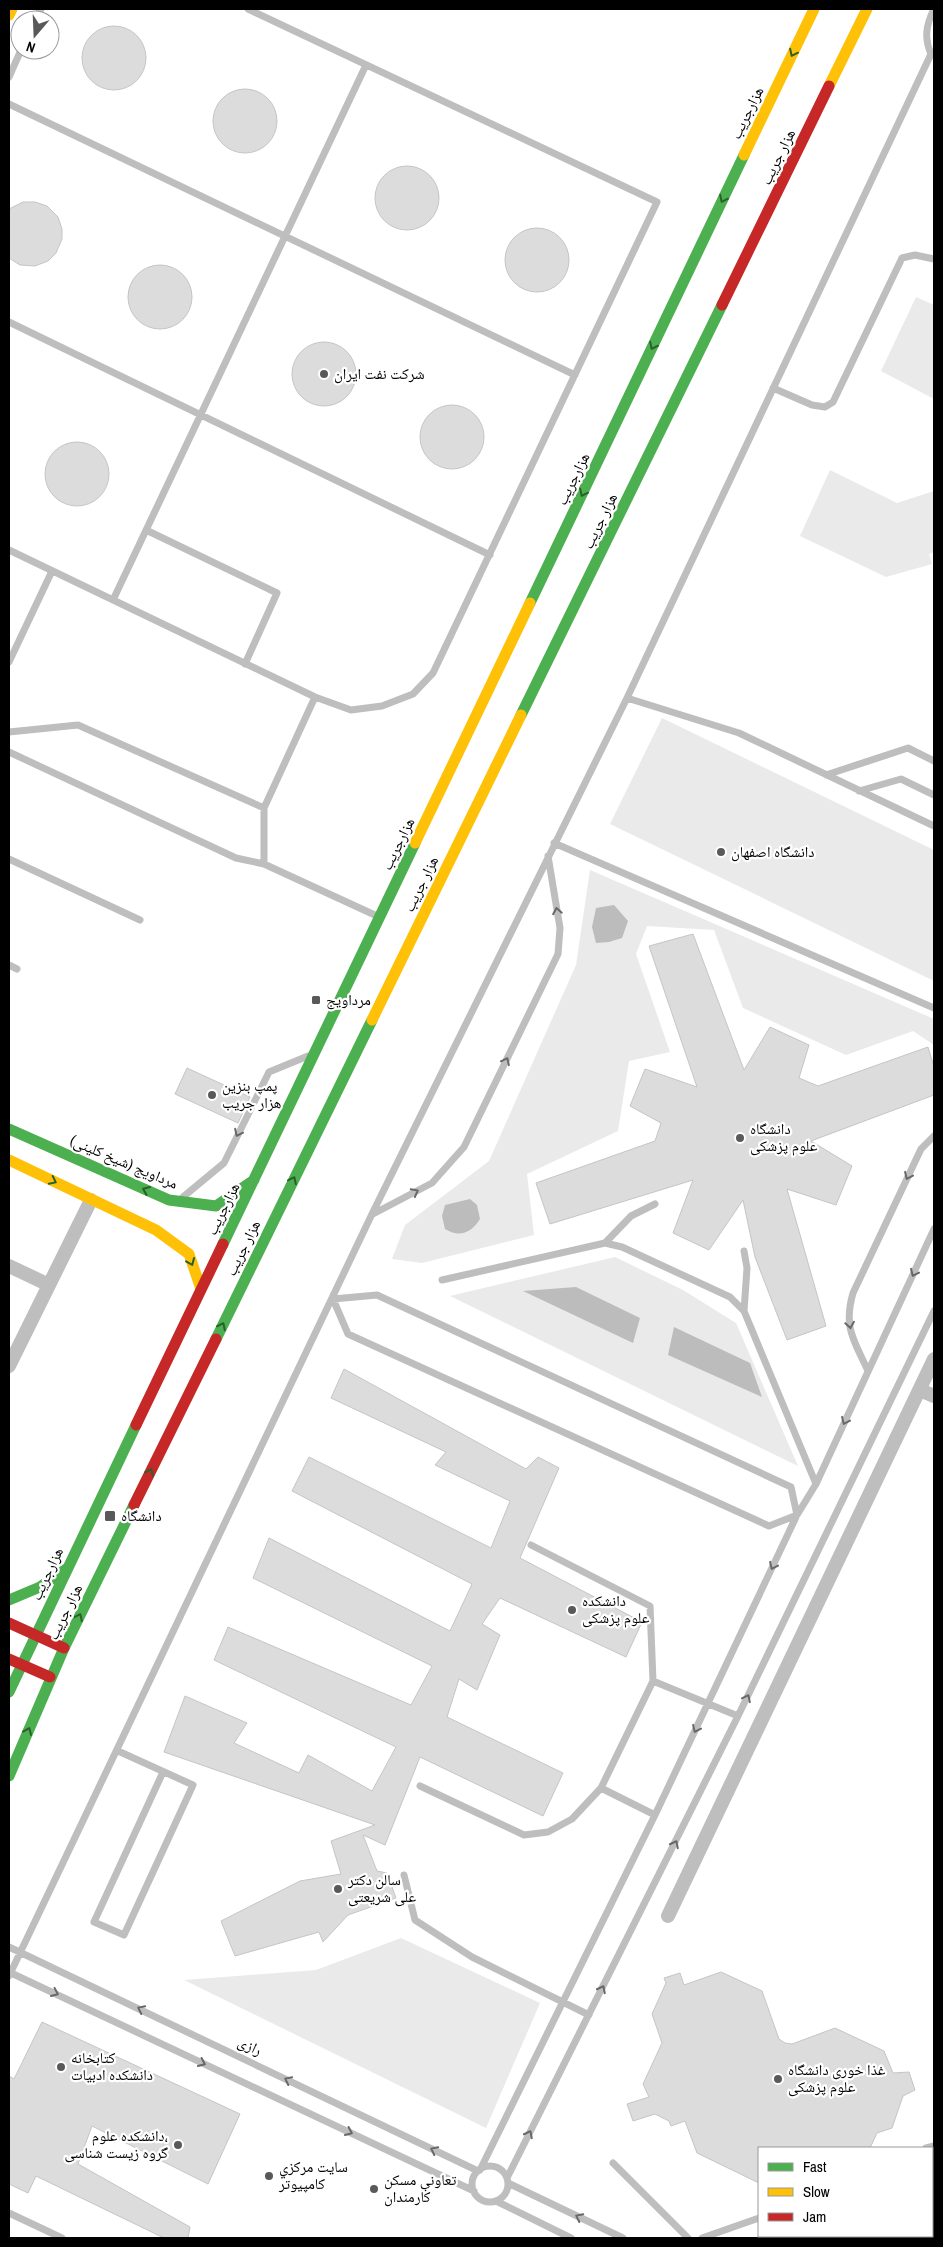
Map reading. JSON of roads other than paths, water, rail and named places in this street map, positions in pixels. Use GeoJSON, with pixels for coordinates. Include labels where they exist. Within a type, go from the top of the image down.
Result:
{"type":"FeatureCollection","features":[{"type":"Feature","properties":{"kind":"main road"},"geometry":{"type":"LineString","coordinates":[[9,15],[12,9]]}},
{"type":"Feature","properties":{"kind":"main road","name":"هزارجریب"},"geometry":{"type":"LineString","coordinates":[[9,1692],[66,1569],[814,9]]}},
{"type":"Feature","properties":{"kind":"main road","name":"هزار جریب"},"geometry":{"type":"LineString","coordinates":[[9,1776],[64,1648],[867,9]]}},
{"type":"Feature","properties":{"kind":"main road","name":"مرداویج (شیخ کلینی)"},"geometry":{"type":"LineString","coordinates":[[9,1129],[169,1200],[216,1206],[254,1180]]}},
{"type":"Feature","properties":{"kind":"main road"},"geometry":{"type":"LineString","coordinates":[[9,1160],[156,1230],[189,1254],[201,1289]]}},
{"type":"Feature","properties":{"kind":"main road"},"geometry":{"type":"LineString","coordinates":[[9,1600],[40,1587],[66,1569]]}},
{"type":"Feature","properties":{"kind":"main road"},"geometry":{"type":"LineString","coordinates":[[9,1623],[64,1648]]}},
{"type":"Feature","properties":{"kind":"main road"},"geometry":{"type":"LineString","coordinates":[[9,1659],[50,1677]]}},
{"type":"Feature","properties":{"kind":"street"},"geometry":{"type":"LineString","coordinates":[[9,1366],[92,1200]]}},
{"type":"Feature","properties":{"kind":"street"},"geometry":{"type":"LineString","coordinates":[[9,1266],[49,1285]]}},
{"type":"Feature","properties":{"kind":"street"},"geometry":{"type":"LineString","coordinates":[[668,1916],[934,1359]]}},
{"type":"Feature","properties":{"kind":"street"},"geometry":{"type":"LineString","coordinates":[[920,1390],[934,1396]]}},
{"type":"Feature","properties":{"kind":"lane"},"geometry":{"type":"LineString","coordinates":[[9,550],[315,697],[351,710],[382,706],[413,694],[433,673],[657,202],[248,9]]}},
{"type":"Feature","properties":{"kind":"lane"},"geometry":{"type":"LineString","coordinates":[[571,2238],[496,2201],[483,2200],[474,2191],[9,1974],[22,1952],[372,1214],[627,698],[933,53],[926,42],[930,18],[934,9]]}},
{"type":"Feature","properties":{"kind":"lane"},"geometry":{"type":"LineString","coordinates":[[9,78],[17,60]]}},
{"type":"Feature","properties":{"kind":"lane"},"geometry":{"type":"LineString","coordinates":[[113,600],[366,65]]}},
{"type":"Feature","properties":{"kind":"lane"},"geometry":{"type":"LineString","coordinates":[[9,104],[575,375]]}},
{"type":"Feature","properties":{"kind":"lane"},"geometry":{"type":"LineString","coordinates":[[773,388],[812,405],[825,408],[833,402],[902,258],[915,255],[934,259]]}},
{"type":"Feature","properties":{"kind":"lane"},"geometry":{"type":"LineString","coordinates":[[9,322],[200,416],[490,554]]}},
{"type":"Feature","properties":{"kind":"lane"},"geometry":{"type":"LineString","coordinates":[[146,530],[278,593],[245,664]]}},
{"type":"Feature","properties":{"kind":"lane"},"geometry":{"type":"LineString","coordinates":[[9,662],[52,571]]}},
{"type":"Feature","properties":{"kind":"lane"},"geometry":{"type":"LineString","coordinates":[[264,864],[264,808],[315,697]]}},
{"type":"Feature","properties":{"kind":"lane"},"geometry":{"type":"LineString","coordinates":[[627,698],[739,733],[934,826]]}},
{"type":"Feature","properties":{"kind":"lane"},"geometry":{"type":"LineString","coordinates":[[9,732],[78,725],[264,808]]}},
{"type":"Feature","properties":{"kind":"lane"},"geometry":{"type":"LineString","coordinates":[[826,774],[908,748],[934,761]]}},
{"type":"Feature","properties":{"kind":"lane"},"geometry":{"type":"LineString","coordinates":[[9,752],[236,858],[264,864],[380,917]]}},
{"type":"Feature","properties":{"kind":"lane"},"geometry":{"type":"LineString","coordinates":[[859,791],[901,779],[934,795]]}},
{"type":"Feature","properties":{"kind":"lane"},"geometry":{"type":"LineString","coordinates":[[554,843],[934,1008]]}},
{"type":"Feature","properties":{"kind":"lane"},"geometry":{"type":"LineString","coordinates":[[372,1214],[432,1183],[464,1147],[558,954],[560,928],[548,856]]}},
{"type":"Feature","properties":{"kind":"lane"},"geometry":{"type":"LineString","coordinates":[[9,859],[140,920]]}},
{"type":"Feature","properties":{"kind":"lane"},"geometry":{"type":"LineString","coordinates":[[9,965],[17,969]]}},
{"type":"Feature","properties":{"kind":"lane"},"geometry":{"type":"LineString","coordinates":[[179,1201],[224,1163],[269,1072],[315,1052]]}},
{"type":"Feature","properties":{"kind":"lane"},"geometry":{"type":"LineString","coordinates":[[868,1371],[849,1328],[848,1311],[853,1293],[921,1149],[934,1136]]}},
{"type":"Feature","properties":{"kind":"lane"},"geometry":{"type":"LineString","coordinates":[[605,1243],[631,1216],[655,1204]]}},
{"type":"Feature","properties":{"kind":"lane"},"geometry":{"type":"LineString","coordinates":[[474,2191],[473,2180],[655,1815],[797,1516],[816,1484],[934,1229]]}},
{"type":"Feature","properties":{"kind":"lane"},"geometry":{"type":"LineString","coordinates":[[442,1280],[605,1243],[622,1247],[730,1298],[744,1311],[816,1484]]}},
{"type":"Feature","properties":{"kind":"lane"},"geometry":{"type":"LineString","coordinates":[[744,1251],[747,1268],[744,1311]]}},
{"type":"Feature","properties":{"kind":"lane"},"geometry":{"type":"LineString","coordinates":[[333,1299],[377,1295],[791,1487],[797,1516]]}},
{"type":"Feature","properties":{"kind":"lane"},"geometry":{"type":"LineString","coordinates":[[333,1299],[348,1334],[769,1526],[797,1516]]}},
{"type":"Feature","properties":{"kind":"lane"},"geometry":{"type":"LineString","coordinates":[[496,2201],[505,2194],[507,2180],[738,1716],[934,1312]]}},
{"type":"Feature","properties":{"kind":"lane"},"geometry":{"type":"LineString","coordinates":[[420,1786],[524,1835],[548,1832],[572,1818],[601,1788],[653,1681],[650,1606],[531,1545]]}},
{"type":"Feature","properties":{"kind":"lane"},"geometry":{"type":"LineString","coordinates":[[653,1681],[738,1716]]}},
{"type":"Feature","properties":{"kind":"lane"},"geometry":{"type":"LineString","coordinates":[[118,1751],[163,1772],[193,1786],[124,1935],[94,1922],[163,1772]]}},
{"type":"Feature","properties":{"kind":"lane"},"geometry":{"type":"LineString","coordinates":[[601,1788],[655,1815]]}},
{"type":"Feature","properties":{"kind":"lane"},"geometry":{"type":"LineString","coordinates":[[404,1875],[415,1920],[472,1956],[589,2015]]}},
{"type":"Feature","properties":{"kind":"lane","name":"رازی"},"geometry":{"type":"LineString","coordinates":[[9,1946],[479,2170]]}},
{"type":"Feature","properties":{"kind":"lane"},"geometry":{"type":"LineString","coordinates":[[613,2163],[688,2238]]}},
{"type":"Feature","properties":{"kind":"lane"},"geometry":{"type":"LineString","coordinates":[[479,2170],[495,2167],[507,2180],[623,2238]]}},
{"type":"Feature","properties":{"kind":"lane"},"geometry":{"type":"LineString","coordinates":[[9,2212],[62,2238]]}},
{"type":"Feature","properties":{"kind":"lane"},"geometry":{"type":"LineString","coordinates":[[702,2238],[758,2218]]}},
{"type":"Feature","properties":{"kind":"place","name":"شرکت نفت ایران"},"geometry":{"type":"Point","coordinates":[324,374]}},
{"type":"Feature","properties":{"kind":"place","name":"دانشگاه اصفهان"},"geometry":{"type":"Point","coordinates":[721,852]}},
{"type":"Feature","properties":{"kind":"place","name":"مرداویج"},"geometry":{"type":"Point","coordinates":[316,1000]}},
{"type":"Feature","properties":{"kind":"place","name":"پمپ بنزین هزار جریب"},"geometry":{"type":"Point","coordinates":[212,1095]}},
{"type":"Feature","properties":{"kind":"place","name":"دانشگاه علوم پزشکی"},"geometry":{"type":"Point","coordinates":[740,1138]}},
{"type":"Feature","properties":{"kind":"place","name":"دانشگاه"},"geometry":{"type":"Point","coordinates":[110,1516]}},
{"type":"Feature","properties":{"kind":"place","name":"دانشکده علوم پزشکی"},"geometry":{"type":"Point","coordinates":[572,1610]}},
{"type":"Feature","properties":{"kind":"place","name":"سالن دکتر علی شریعتی"},"geometry":{"type":"Point","coordinates":[338,1889]}},
{"type":"Feature","properties":{"kind":"place","name":"کتابخانه دانشکده ادبيات"},"geometry":{"type":"Point","coordinates":[61,2067]}},
{"type":"Feature","properties":{"kind":"place","name":"غذا خوری دانشگاه علوم پزشکی"},"geometry":{"type":"Point","coordinates":[778,2079]}},
{"type":"Feature","properties":{"kind":"place","name":"دانشکده علوم، گروه زیست شناسی"},"geometry":{"type":"Point","coordinates":[178,2145]}},
{"type":"Feature","properties":{"kind":"place","name":"سايت مرکزي کامپيوتر"},"geometry":{"type":"Point","coordinates":[269,2176]}},
{"type":"Feature","properties":{"kind":"place","name":"تعاوني مسکن کارمندان"},"geometry":{"type":"Point","coordinates":[374,2189]}}]}
